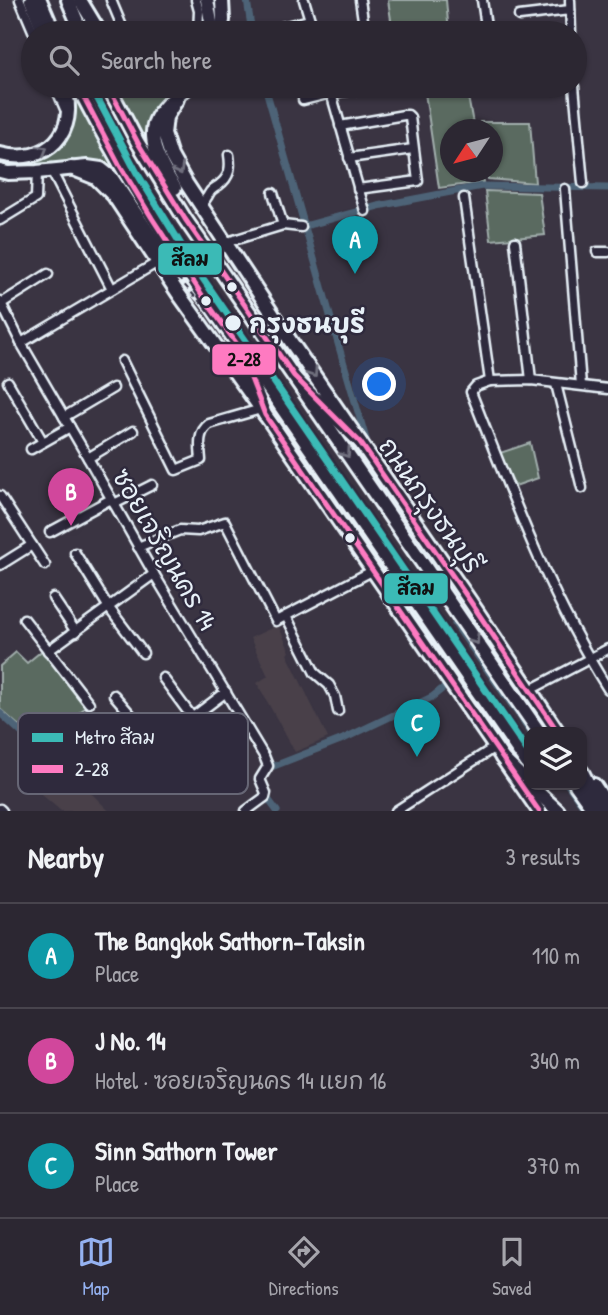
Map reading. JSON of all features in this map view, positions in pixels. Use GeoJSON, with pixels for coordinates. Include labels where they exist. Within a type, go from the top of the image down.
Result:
{"type":"FeatureCollection","features":[{"type":"Feature","properties":{"kind":"main road"},"geometry":{"type":"LineString","coordinates":[[31,0],[39,21]]}},
{"type":"Feature","properties":{"kind":"main road"},"geometry":{"type":"LineString","coordinates":[[40,0],[49,21]]}},
{"type":"Feature","properties":{"kind":"main road"},"geometry":{"type":"LineString","coordinates":[[68,0],[77,21]]}},
{"type":"Feature","properties":{"kind":"main road"},"geometry":{"type":"LineString","coordinates":[[80,0],[92,21]]}},
{"type":"Feature","properties":{"kind":"main road"},"geometry":{"type":"LineString","coordinates":[[208,0],[211,21]]}},
{"type":"Feature","properties":{"kind":"main road"},"geometry":{"type":"LineString","coordinates":[[222,0],[223,21]]}},
{"type":"Feature","properties":{"kind":"main road"},"geometry":{"type":"LineString","coordinates":[[0,154],[23,157],[43,152],[61,135],[67,114],[67,98]]}},
{"type":"Feature","properties":{"kind":"main road"},"geometry":{"type":"LineString","coordinates":[[84,98],[119,164],[206,301],[524,759]]}},
{"type":"Feature","properties":{"kind":"main road","name":"ถนนกรุงธนบุรี"},"geometry":{"type":"LineString","coordinates":[[114,98],[167,191],[211,257],[536,727]]}},
{"type":"Feature","properties":{"kind":"main road"},"geometry":{"type":"LineString","coordinates":[[175,98],[155,121],[153,131],[157,153],[169,179],[271,343]]}},
{"type":"Feature","properties":{"kind":"main road","name":"ถนนกรุงธนบุรี"},"geometry":{"type":"LineString","coordinates":[[179,98],[169,110],[164,134],[171,156],[200,205],[555,727]]}},
{"type":"Feature","properties":{"kind":"main road"},"geometry":{"type":"LineString","coordinates":[[0,171],[37,172],[96,167],[107,173],[166,257],[206,301]]}},
{"type":"Feature","properties":{"kind":"main road"},"geometry":{"type":"LineString","coordinates":[[71,168],[96,178],[108,188],[539,811]]}},
{"type":"Feature","properties":{"kind":"main road"},"geometry":{"type":"LineString","coordinates":[[239,347],[263,412]]}},
{"type":"Feature","properties":{"kind":"main road"},"geometry":{"type":"LineString","coordinates":[[294,376],[360,442]]}},
{"type":"Feature","properties":{"kind":"main road"},"geometry":{"type":"LineString","coordinates":[[502,758],[524,778]]}},
{"type":"Feature","properties":{"kind":"main road"},"geometry":{"type":"LineString","coordinates":[[587,777],[608,806]]}},
{"type":"Feature","properties":{"kind":"main road"},"geometry":{"type":"LineString","coordinates":[[587,781],[601,811]]}},
{"type":"Feature","properties":{"kind":"main road"},"geometry":{"type":"LineString","coordinates":[[536,790],[559,811]]}},
{"type":"Feature","properties":{"kind":"main road"},"geometry":{"type":"LineString","coordinates":[[545,790],[559,811]]}},
{"type":"Feature","properties":{"kind":"main road"},"geometry":{"type":"LineString","coordinates":[[579,790],[594,811]]}},
{"type":"Feature","properties":{"kind":"street"},"geometry":{"type":"LineString","coordinates":[[20,0],[29,21]]}},
{"type":"Feature","properties":{"kind":"street"},"geometry":{"type":"LineString","coordinates":[[111,0],[120,21]]}},
{"type":"Feature","properties":{"kind":"street"},"geometry":{"type":"LineString","coordinates":[[196,0],[199,21]]}},
{"type":"Feature","properties":{"kind":"street"},"geometry":{"type":"LineString","coordinates":[[304,0],[310,20],[306,21]]}},
{"type":"Feature","properties":{"kind":"street"},"geometry":{"type":"LineString","coordinates":[[360,0],[364,21]]}},
{"type":"Feature","properties":{"kind":"street"},"geometry":{"type":"LineString","coordinates":[[482,0],[485,21]]}},
{"type":"Feature","properties":{"kind":"street"},"geometry":{"type":"LineString","coordinates":[[519,16],[570,5]]}},
{"type":"Feature","properties":{"kind":"street"},"geometry":{"type":"LineString","coordinates":[[60,98],[67,114]]}},
{"type":"Feature","properties":{"kind":"street"},"geometry":{"type":"LineString","coordinates":[[303,100],[308,98]]}},
{"type":"Feature","properties":{"kind":"street"},"geometry":{"type":"LineString","coordinates":[[332,98],[365,211]]}},
{"type":"Feature","properties":{"kind":"street"},"geometry":{"type":"LineString","coordinates":[[575,98],[583,183]]}},
{"type":"Feature","properties":{"kind":"street"},"geometry":{"type":"LineString","coordinates":[[340,126],[408,115],[410,117],[418,181],[358,190]]}},
{"type":"Feature","properties":{"kind":"street"},"geometry":{"type":"LineString","coordinates":[[349,158],[413,149]]}},
{"type":"Feature","properties":{"kind":"street"},"geometry":{"type":"LineString","coordinates":[[200,205],[206,201],[211,190],[227,176],[229,155]]}},
{"type":"Feature","properties":{"kind":"street"},"geometry":{"type":"LineString","coordinates":[[51,170],[112,289]]}},
{"type":"Feature","properties":{"kind":"street"},"geometry":{"type":"LineString","coordinates":[[0,220],[36,198],[37,172]]}},
{"type":"Feature","properties":{"kind":"street"},"geometry":{"type":"LineString","coordinates":[[565,189],[581,385]]}},
{"type":"Feature","properties":{"kind":"street"},"geometry":{"type":"LineString","coordinates":[[273,193],[283,225]]}},
{"type":"Feature","properties":{"kind":"street"},"geometry":{"type":"LineString","coordinates":[[464,198],[490,381]]}},
{"type":"Feature","properties":{"kind":"street"},"geometry":{"type":"LineString","coordinates":[[224,243],[283,225],[301,227]]}},
{"type":"Feature","properties":{"kind":"street"},"geometry":{"type":"LineString","coordinates":[[515,242],[531,380]]}},
{"type":"Feature","properties":{"kind":"street"},"geometry":{"type":"LineString","coordinates":[[597,252],[608,252]]}},
{"type":"Feature","properties":{"kind":"street"},"geometry":{"type":"LineString","coordinates":[[21,343],[158,262]]}},
{"type":"Feature","properties":{"kind":"street"},"geometry":{"type":"LineString","coordinates":[[1,302],[48,274]]}},
{"type":"Feature","properties":{"kind":"street","name":"ซอยเจริญนคร 14"},"geometry":{"type":"LineString","coordinates":[[1,302],[4,319],[21,343],[138,547],[239,713]]}},
{"type":"Feature","properties":{"kind":"street"},"geometry":{"type":"LineString","coordinates":[[122,361],[176,470],[201,460],[203,428],[209,424],[263,412]]}},
{"type":"Feature","properties":{"kind":"street"},"geometry":{"type":"LineString","coordinates":[[608,389],[531,380],[490,381],[471,391],[529,538],[559,603],[608,689]]}},
{"type":"Feature","properties":{"kind":"street"},"geometry":{"type":"LineString","coordinates":[[8,382],[43,442]]}},
{"type":"Feature","properties":{"kind":"street"},"geometry":{"type":"LineString","coordinates":[[556,384],[582,488]]}},
{"type":"Feature","properties":{"kind":"street"},"geometry":{"type":"LineString","coordinates":[[64,417],[113,388]]}},
{"type":"Feature","properties":{"kind":"street"},"geometry":{"type":"LineString","coordinates":[[31,449],[70,427]]}},
{"type":"Feature","properties":{"kind":"street"},"geometry":{"type":"LineString","coordinates":[[89,458],[133,431]]}},
{"type":"Feature","properties":{"kind":"street"},"geometry":{"type":"LineString","coordinates":[[50,532],[152,485]]}},
{"type":"Feature","properties":{"kind":"street"},"geometry":{"type":"LineString","coordinates":[[0,496],[45,565]]}},
{"type":"Feature","properties":{"kind":"street"},"geometry":{"type":"LineString","coordinates":[[138,547],[180,530],[198,531],[225,522],[276,621],[372,571]]}},
{"type":"Feature","properties":{"kind":"street"},"geometry":{"type":"LineString","coordinates":[[0,565],[32,545]]}},
{"type":"Feature","properties":{"kind":"street"},"geometry":{"type":"LineString","coordinates":[[75,553],[108,608],[143,653]]}},
{"type":"Feature","properties":{"kind":"street"},"geometry":{"type":"LineString","coordinates":[[48,651],[154,574]]}},
{"type":"Feature","properties":{"kind":"street"},"geometry":{"type":"LineString","coordinates":[[53,598],[76,632]]}},
{"type":"Feature","properties":{"kind":"street"},"geometry":{"type":"LineString","coordinates":[[286,616],[315,673],[329,685],[338,711]]}},
{"type":"Feature","properties":{"kind":"street"},"geometry":{"type":"LineString","coordinates":[[24,619],[89,703]]}},
{"type":"Feature","properties":{"kind":"street"},"geometry":{"type":"LineString","coordinates":[[530,690],[608,649]]}},
{"type":"Feature","properties":{"kind":"street"},"geometry":{"type":"LineString","coordinates":[[163,678],[189,713]]}},
{"type":"Feature","properties":{"kind":"street"},"geometry":{"type":"LineString","coordinates":[[197,713],[226,692]]}},
{"type":"Feature","properties":{"kind":"street"},"geometry":{"type":"LineString","coordinates":[[114,695],[129,713]]}},
{"type":"Feature","properties":{"kind":"street","name":"ซอยเจริญนคร 14"},"geometry":{"type":"LineString","coordinates":[[246,811],[265,797],[260,779],[268,766],[248,728]]}},
{"type":"Feature","properties":{"kind":"street"},"geometry":{"type":"LineString","coordinates":[[396,811],[495,747]]}},
{"type":"Feature","properties":{"kind":"shaded area"},"geometry":{"type":"Polygon","coordinates":[[[278,625],[290,652],[287,654],[328,738],[295,752],[257,683],[268,676],[250,638],[278,625]]]}},
{"type":"Feature","properties":{"kind":"shaded area"},"geometry":{"type":"Polygon","coordinates":[[[41,794],[92,794],[109,811],[61,811],[41,794]]]}},
{"type":"Feature","properties":{"kind":"green space"},"geometry":{"type":"Polygon","coordinates":[[[388,0],[446,0],[448,21],[391,21],[388,0]]]}},
{"type":"Feature","properties":{"kind":"green space"},"geometry":{"type":"Polygon","coordinates":[[[74,98],[80,98],[145,218],[101,164],[83,161],[20,168],[0,167],[0,156],[21,160],[67,132],[73,125],[74,98]]]}},
{"type":"Feature","properties":{"kind":"green space"},"geometry":{"type":"Polygon","coordinates":[[[120,98],[175,98],[152,137],[148,152],[120,98]]]}},
{"type":"Feature","properties":{"kind":"green space"},"geometry":{"type":"Polygon","coordinates":[[[426,98],[468,98],[472,119],[440,119],[440,182],[483,182],[439,188],[426,98]]]}},
{"type":"Feature","properties":{"kind":"green space"},"geometry":{"type":"Polygon","coordinates":[[[503,122],[530,122],[535,183],[503,180],[503,122]]]}},
{"type":"Feature","properties":{"kind":"green space"},"geometry":{"type":"Polygon","coordinates":[[[485,191],[539,193],[545,235],[491,240],[485,191]]]}},
{"type":"Feature","properties":{"kind":"green space"},"geometry":{"type":"Polygon","coordinates":[[[530,443],[538,478],[515,486],[500,453],[530,443]]]}},
{"type":"Feature","properties":{"kind":"green space"},"geometry":{"type":"Polygon","coordinates":[[[44,649],[88,705],[79,713],[18,713],[18,725],[0,709],[0,666],[16,652],[27,663],[44,649]]]}},
{"type":"Feature","properties":{"kind":"waterway"},"geometry":{"type":"LineString","coordinates":[[247,0],[250,21]]}},
{"type":"Feature","properties":{"kind":"waterway"},"geometry":{"type":"LineString","coordinates":[[268,98],[366,439]]}},
{"type":"Feature","properties":{"kind":"waterway"},"geometry":{"type":"LineString","coordinates":[[305,226],[378,206],[482,186],[608,188]]}},
{"type":"Feature","properties":{"kind":"waterway"},"geometry":{"type":"LineString","coordinates":[[455,624],[527,727]]}},
{"type":"Feature","properties":{"kind":"waterway"},"geometry":{"type":"LineString","coordinates":[[274,766],[343,739],[432,697],[442,689]]}},
{"type":"Feature","properties":{"kind":"waterway"},"geometry":{"type":"LineString","coordinates":[[0,713],[18,730]]}},
{"type":"Feature","properties":{"kind":"waterway"},"geometry":{"type":"LineString","coordinates":[[572,790],[587,811]]}},
{"type":"Feature","properties":{"kind":"waterway"},"geometry":{"type":"LineString","coordinates":[[268,799],[277,811]]}},
{"type":"Feature","properties":{"kind":"railway"},"geometry":{"type":"LineString","coordinates":[[178,278],[210,313]]}},
{"type":"Feature","properties":{"kind":"metro line","name":"สีลม"},"geometry":{"type":"LineString","coordinates":[[97,98],[137,173],[193,264],[524,746]]}},
{"type":"Feature","properties":{"kind":"transit line","name":"2-28"},"geometry":{"type":"LineString","coordinates":[[84,98],[119,164],[152,218],[239,347],[265,415],[539,811]]}},
{"type":"Feature","properties":{"kind":"transit line","name":"2-28"},"geometry":{"type":"LineString","coordinates":[[114,98],[138,143],[185,219],[294,376],[360,442],[555,727]]}},
{"type":"Feature","properties":{"kind":"place","name":"The Bangkok Sathorn–Taksin"},"geometry":{"type":"Point","coordinates":[355,274]}},
{"type":"Feature","properties":{"kind":"place","name":"กรุงธนบุรี"},"geometry":{"type":"Point","coordinates":[233,323]}},
{"type":"Feature","properties":{"kind":"place","name":"J No. 14"},"geometry":{"type":"Point","coordinates":[71,526]}},
{"type":"Feature","properties":{"kind":"place","name":"Sinn Sathorn Tower"},"geometry":{"type":"Point","coordinates":[417,757]}}]}
